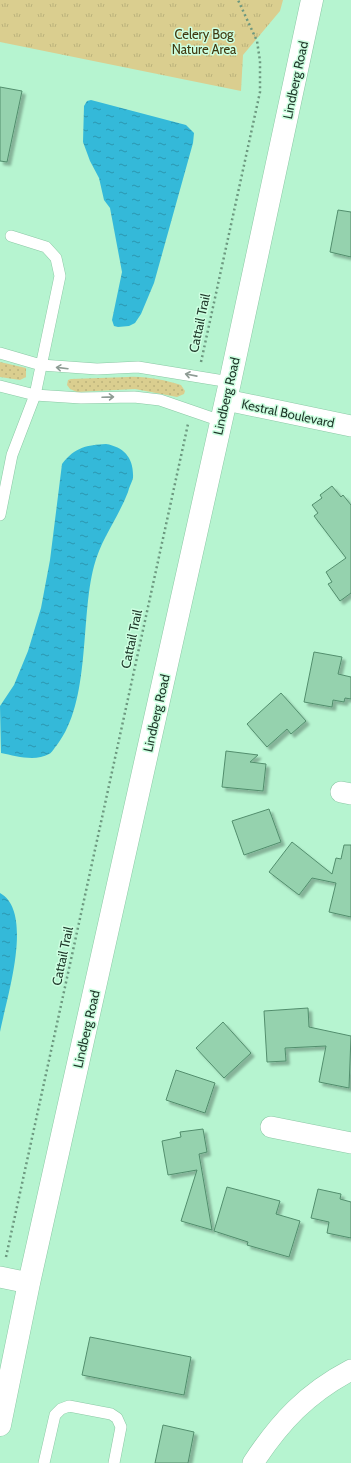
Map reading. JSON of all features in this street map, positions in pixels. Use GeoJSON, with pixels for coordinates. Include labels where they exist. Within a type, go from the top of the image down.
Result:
{"type":"FeatureCollection","features":[{"type":"Feature","properties":{"kind":"main road","name":"Lindberg Road"},"geometry":{"type":"LineString","coordinates":[[0,1425],[29,1283],[228,391],[312,0]]}},
{"type":"Feature","properties":{"kind":"street","name":"Kestral Boulevard"},"geometry":{"type":"LineString","coordinates":[[228,391],[351,426]]}},
{"type":"Feature","properties":{"kind":"street"},"geometry":{"type":"LineString","coordinates":[[271,1127],[351,1143]]}},
{"type":"Feature","properties":{"kind":"street"},"geometry":{"type":"LineString","coordinates":[[1,1277],[29,1283]]}},
{"type":"Feature","properties":{"kind":"street"},"geometry":{"type":"LineString","coordinates":[[253,1463],[271,1435],[307,1398],[351,1370]]}},
{"type":"Feature","properties":{"kind":"lane"},"geometry":{"type":"LineString","coordinates":[[0,515],[12,455],[35,395],[60,276],[56,258],[46,247],[11,236]]}},
{"type":"Feature","properties":{"kind":"lane"},"geometry":{"type":"LineString","coordinates":[[0,354],[41,365],[97,369],[138,367],[198,376],[228,391]]}},
{"type":"Feature","properties":{"kind":"lane"},"geometry":{"type":"LineString","coordinates":[[0,386],[35,395],[81,398],[134,397],[160,400],[221,421]]}},
{"type":"Feature","properties":{"kind":"lane"},"geometry":{"type":"LineString","coordinates":[[44,1463],[55,1415],[61,1409],[69,1406],[111,1414],[118,1418],[121,1427],[114,1463]]}},
{"type":"Feature","properties":{"kind":"path","name":"Cattail Trail"},"geometry":{"type":"LineString","coordinates":[[198,376],[260,92],[260,61],[257,41],[238,0]]}},
{"type":"Feature","properties":{"kind":"path","name":"Cattail Trail"},"geometry":{"type":"LineString","coordinates":[[1,1277],[191,410]]}},
{"type":"Feature","properties":{"kind":"green space","name":"Celery Bog Nature Area"},"geometry":{"type":"Polygon","coordinates":[[[0,0],[283,0],[280,11],[243,55],[241,91],[0,42],[0,0]]]}},
{"type":"Feature","properties":{"kind":"green space"},"geometry":{"type":"Polygon","coordinates":[[[0,362],[26,368],[26,377],[20,380],[0,377],[0,362]]]}},
{"type":"Feature","properties":{"kind":"green space"},"geometry":{"type":"Polygon","coordinates":[[[148,378],[181,385],[185,391],[184,394],[177,397],[135,389],[77,392],[70,389],[67,385],[68,380],[71,379],[148,378]]]}},
{"type":"Feature","properties":{"kind":"water"},"geometry":{"type":"Polygon","coordinates":[[[91,100],[186,125],[194,133],[193,143],[154,283],[141,314],[135,323],[129,326],[114,326],[112,320],[122,272],[110,208],[104,200],[99,178],[90,161],[83,142],[84,106],[87,101],[91,100]]]}},
{"type":"Feature","properties":{"kind":"water"},"geometry":{"type":"Polygon","coordinates":[[[106,444],[118,448],[127,455],[132,465],[133,478],[124,502],[101,547],[94,566],[87,610],[80,683],[75,706],[68,727],[57,745],[50,753],[44,756],[32,758],[1,753],[0,706],[14,685],[28,651],[41,608],[50,560],[62,464],[77,450],[87,446],[106,444]]]}},
{"type":"Feature","properties":{"kind":"water"},"geometry":{"type":"Polygon","coordinates":[[[0,893],[10,903],[16,918],[17,937],[12,979],[0,1032],[0,893]]]}},
{"type":"Feature","properties":{"kind":"building"},"geometry":{"type":"Polygon","coordinates":[[[0,87],[22,91],[7,162],[0,161],[0,87]]]}},
{"type":"Feature","properties":{"kind":"building"},"geometry":{"type":"Polygon","coordinates":[[[338,210],[351,212],[351,257],[330,252],[338,210]]]}},
{"type":"Feature","properties":{"kind":"building"},"geometry":{"type":"Polygon","coordinates":[[[332,486],[341,497],[343,495],[351,505],[351,593],[340,601],[328,584],[332,582],[326,572],[346,558],[314,516],[318,513],[312,505],[322,498],[320,495],[332,486]]]}},
{"type":"Feature","properties":{"kind":"building"},"geometry":{"type":"Polygon","coordinates":[[[314,652],[342,657],[338,674],[351,677],[351,699],[345,698],[344,702],[333,700],[332,707],[304,702],[314,652]]]}},
{"type":"Feature","properties":{"kind":"building"},"geometry":{"type":"Polygon","coordinates":[[[281,693],[306,721],[291,734],[287,729],[267,747],[247,724],[281,693]]]}},
{"type":"Feature","properties":{"kind":"building"},"geometry":{"type":"Polygon","coordinates":[[[226,751],[258,755],[250,762],[266,764],[263,791],[222,787],[226,751]]]}},
{"type":"Feature","properties":{"kind":"building"},"geometry":{"type":"Polygon","coordinates":[[[269,809],[281,842],[244,855],[232,821],[269,809]]]}},
{"type":"Feature","properties":{"kind":"building"},"geometry":{"type":"Polygon","coordinates":[[[292,842],[332,874],[336,858],[341,859],[344,845],[351,845],[351,917],[329,912],[336,883],[312,878],[299,895],[269,872],[292,842]]]}},
{"type":"Feature","properties":{"kind":"building"},"geometry":{"type":"Polygon","coordinates":[[[308,1008],[309,1027],[351,1036],[349,1088],[319,1082],[326,1046],[285,1048],[286,1061],[267,1062],[264,1011],[308,1008]]]}},
{"type":"Feature","properties":{"kind":"building"},"geometry":{"type":"Polygon","coordinates":[[[223,1022],[251,1053],[224,1078],[196,1048],[223,1022]]]}},
{"type":"Feature","properties":{"kind":"building"},"geometry":{"type":"Polygon","coordinates":[[[176,1070],[215,1083],[205,1113],[166,1100],[176,1070]]]}},
{"type":"Feature","properties":{"kind":"building"},"geometry":{"type":"Polygon","coordinates":[[[203,1129],[207,1152],[199,1154],[212,1230],[181,1221],[197,1170],[168,1175],[162,1141],[181,1137],[180,1132],[203,1129]]]}},
{"type":"Feature","properties":{"kind":"building"},"geometry":{"type":"Polygon","coordinates":[[[227,1187],[280,1201],[276,1214],[300,1221],[289,1257],[247,1245],[248,1242],[214,1231],[227,1187]]]}},
{"type":"Feature","properties":{"kind":"building"},"geometry":{"type":"Polygon","coordinates":[[[318,1189],[341,1194],[340,1199],[351,1202],[351,1238],[327,1233],[329,1222],[311,1218],[318,1189]]]}},
{"type":"Feature","properties":{"kind":"building"},"geometry":{"type":"Polygon","coordinates":[[[90,1337],[191,1357],[184,1395],[82,1375],[90,1337]]]}},
{"type":"Feature","properties":{"kind":"building"},"geometry":{"type":"Polygon","coordinates":[[[163,1425],[194,1432],[188,1463],[155,1463],[163,1425]]]}}]}
